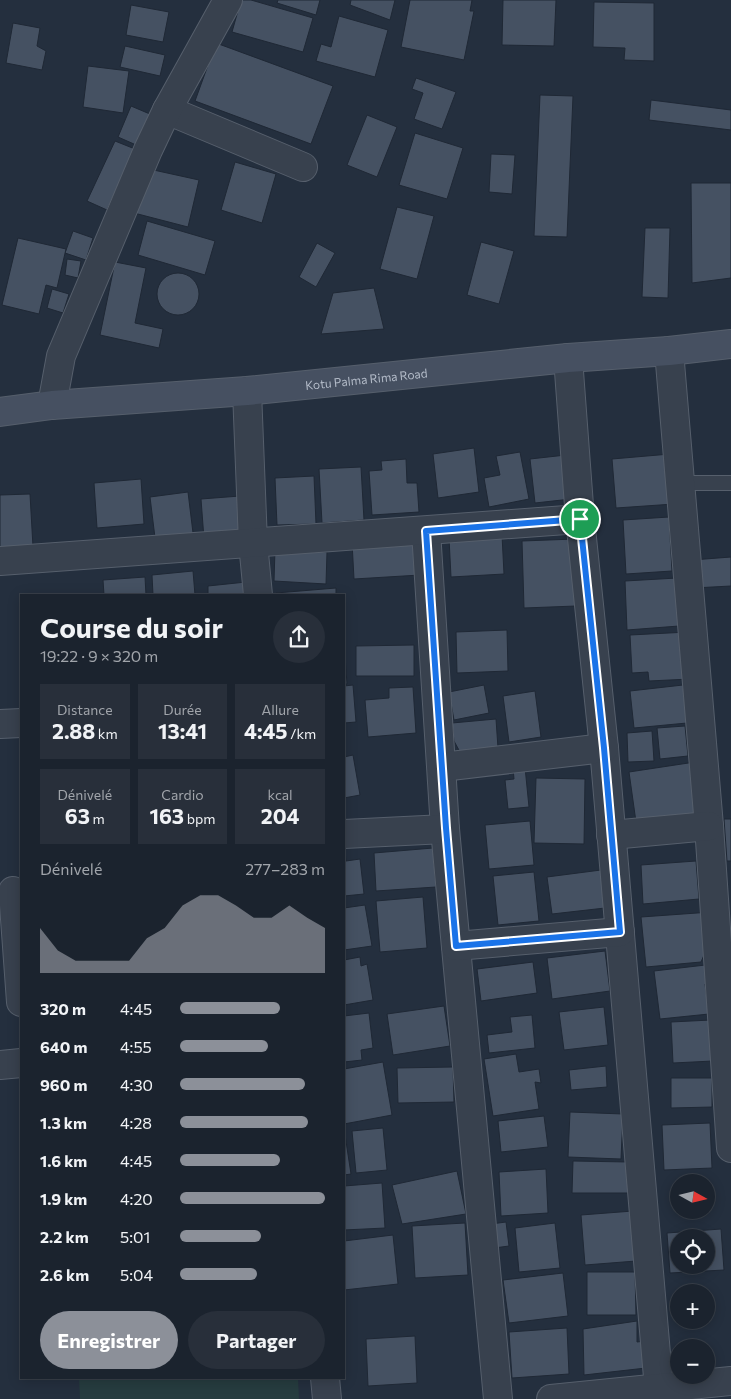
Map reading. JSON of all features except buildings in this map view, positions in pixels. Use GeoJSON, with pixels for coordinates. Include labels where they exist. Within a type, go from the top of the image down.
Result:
{"type":"FeatureCollection","features":[{"type":"Feature","properties":{"kind":"street"},"geometry":{"type":"LineString","coordinates":[[52,405],[61,356],[148,150],[167,110],[228,0]]}},
{"type":"Feature","properties":{"kind":"street"},"geometry":{"type":"LineString","coordinates":[[167,110],[303,167]]}},
{"type":"Feature","properties":{"kind":"street","name":"Kotu Palma Rima Road"},"geometry":{"type":"LineString","coordinates":[[0,412],[52,405],[247,391],[568,358],[670,351],[731,344]]}},
{"type":"Feature","properties":{"kind":"street"},"geometry":{"type":"LineString","coordinates":[[670,351],[709,826],[731,1148]]}},
{"type":"Feature","properties":{"kind":"street"},"geometry":{"type":"LineString","coordinates":[[568,358],[580,519],[604,748],[659,1389]]}},
{"type":"Feature","properties":{"kind":"street"},"geometry":{"type":"LineString","coordinates":[[247,391],[253,543],[258,594]]}},
{"type":"Feature","properties":{"kind":"street"},"geometry":{"type":"LineString","coordinates":[[0,561],[580,519]]}},
{"type":"Feature","properties":{"kind":"street"},"geometry":{"type":"LineString","coordinates":[[426,531],[446,828],[498,1399]]}},
{"type":"Feature","properties":{"kind":"street"},"geometry":{"type":"LineString","coordinates":[[0,724],[20,723]]}},
{"type":"Feature","properties":{"kind":"street"},"geometry":{"type":"LineString","coordinates":[[442,767],[604,748]]}},
{"type":"Feature","properties":{"kind":"street"},"geometry":{"type":"LineString","coordinates":[[611,835],[709,826]]}},
{"type":"Feature","properties":{"kind":"street"},"geometry":{"type":"LineString","coordinates":[[345,834],[446,828]]}},
{"type":"Feature","properties":{"kind":"street"},"geometry":{"type":"LineString","coordinates":[[11,891],[20,991]]}},
{"type":"Feature","properties":{"kind":"street"},"geometry":{"type":"LineString","coordinates":[[456,946],[620,932]]}},
{"type":"Feature","properties":{"kind":"street"},"geometry":{"type":"LineString","coordinates":[[0,1065],[20,1063]]}},
{"type":"Feature","properties":{"kind":"street"},"geometry":{"type":"LineString","coordinates":[[325,1379],[327,1399]]}},
{"type":"Feature","properties":{"kind":"street"},"geometry":{"type":"LineString","coordinates":[[564,1399],[731,1381]]}},
{"type":"Feature","properties":{"kind":"lane"},"geometry":{"type":"LineString","coordinates":[[681,483],[731,483]]}},
{"type":"Feature","properties":{"kind":"green space"},"geometry":{"type":"Polygon","coordinates":[[[79,1379],[298,1379],[299,1399],[80,1399],[79,1379]]]}},
{"type":"Feature","properties":{"kind":"route"},"geometry":{"type":"LineString","coordinates":[[580,519],[604,748],[620,932],[456,946],[426,531],[580,519]]}}]}
